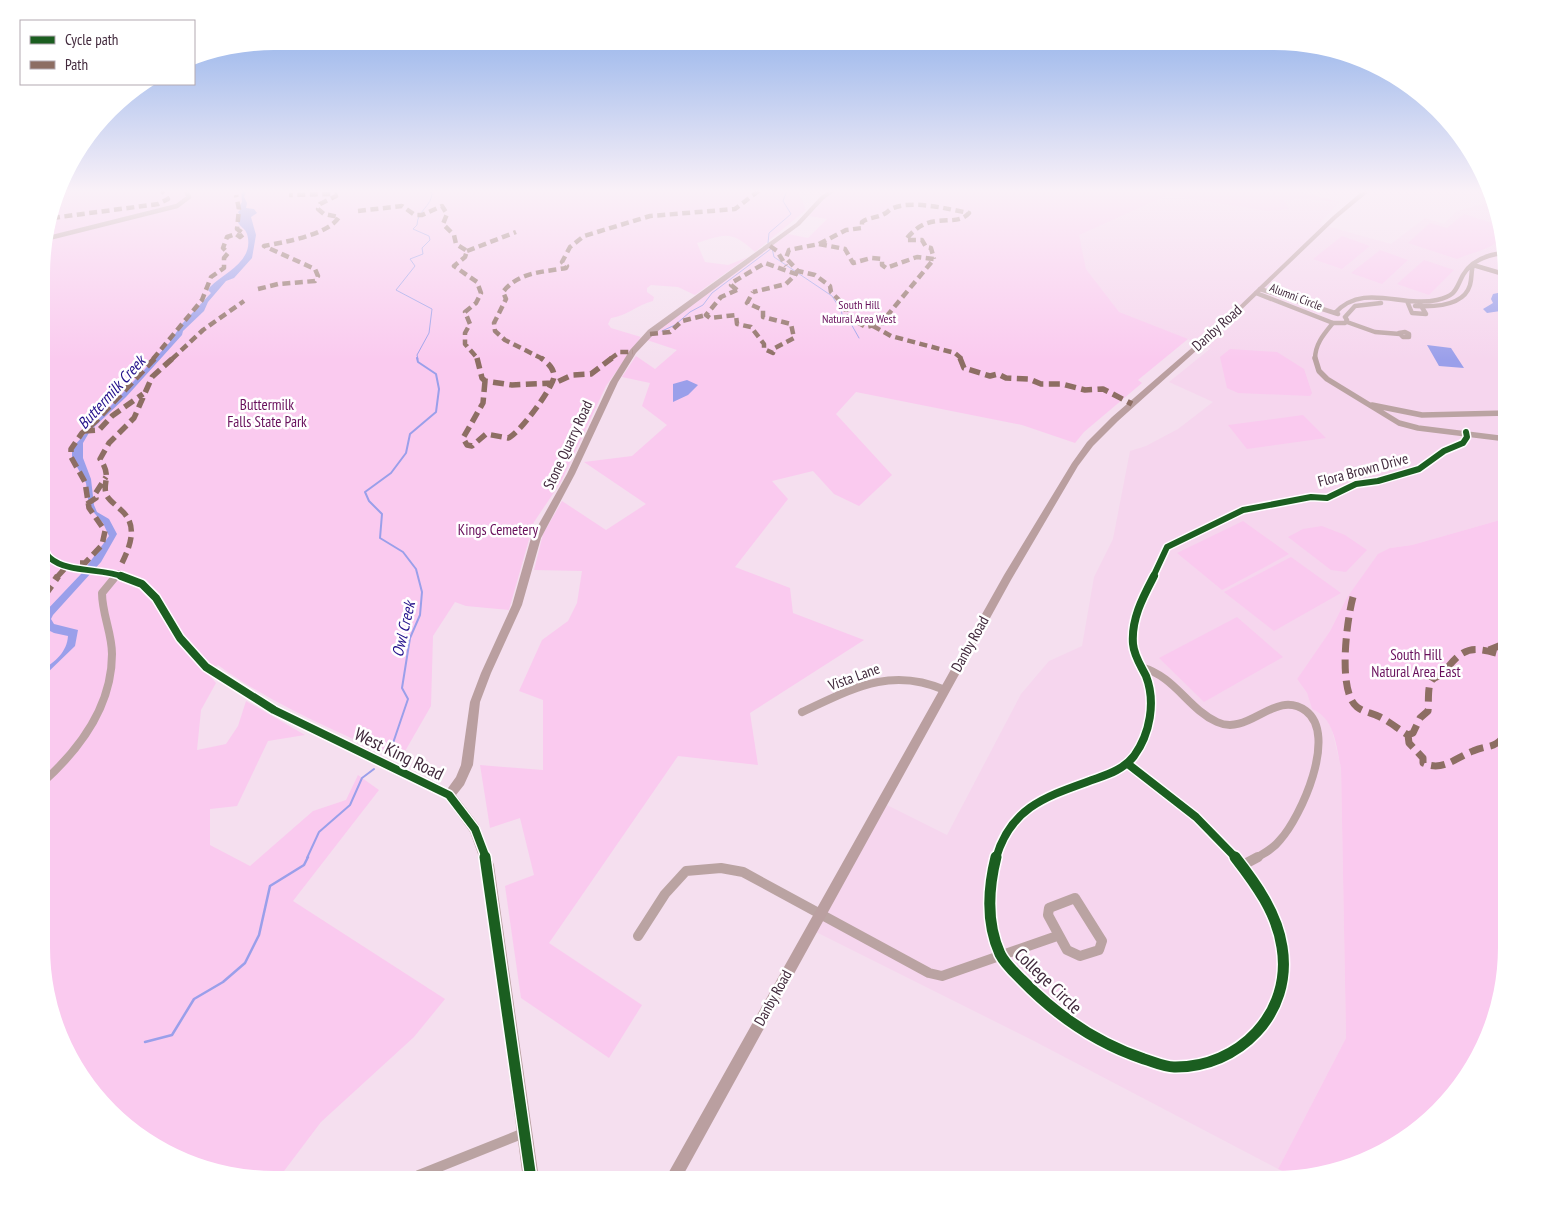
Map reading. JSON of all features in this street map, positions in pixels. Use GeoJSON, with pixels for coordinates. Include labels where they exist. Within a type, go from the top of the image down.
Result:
{"type":"FeatureCollection","features":[{"type":"Feature","properties":{"kind":"main road","name":"Stone Quarry Road"},"geometry":{"type":"LineString","coordinates":[[449,795],[460,781],[466,765],[475,702],[517,605],[536,538],[572,474],[600,408],[629,360],[651,332],[770,246]]}},
{"type":"Feature","properties":{"kind":"main road","name":"Danby Road"},"geometry":{"type":"LineString","coordinates":[[678,1171],[1007,578],[1070,473],[1090,444],[1305,246]]}},
{"type":"Feature","properties":{"kind":"main road","name":"West King Road"},"geometry":{"type":"LineString","coordinates":[[449,795],[475,829],[488,865],[530,1171]]}},
{"type":"Feature","properties":{"kind":"street"},"geometry":{"type":"LineString","coordinates":[[1346,320],[1347,312],[1358,304],[1379,302],[1407,304],[1441,299],[1455,292],[1464,273],[1473,265],[1482,258],[1497,254]]}},
{"type":"Feature","properties":{"kind":"street"},"geometry":{"type":"LineString","coordinates":[[1473,265],[1498,272]]}},
{"type":"Feature","properties":{"kind":"street"},"geometry":{"type":"LineString","coordinates":[[1331,321],[1326,315],[1333,313],[1345,303],[1360,298],[1423,306],[1446,304],[1465,295],[1472,280],[1473,265]]}},
{"type":"Feature","properties":{"kind":"street","name":"Alumni Circle"},"geometry":{"type":"LineString","coordinates":[[1258,291],[1333,313],[1346,320]]}},
{"type":"Feature","properties":{"kind":"street","name":"Alumni Circle"},"geometry":{"type":"LineString","coordinates":[[1258,291],[1331,321]]}},
{"type":"Feature","properties":{"kind":"street"},"geometry":{"type":"LineString","coordinates":[[1407,304],[1412,312],[1422,316],[1426,313],[1423,306],[1417,302]]}},
{"type":"Feature","properties":{"kind":"street"},"geometry":{"type":"LineString","coordinates":[[1331,321],[1346,320],[1375,332],[1400,334]]}},
{"type":"Feature","properties":{"kind":"street"},"geometry":{"type":"LineString","coordinates":[[1331,321],[1317,342],[1314,353],[1316,364],[1329,381],[1387,418],[1405,426],[1466,432],[1498,437]]}},
{"type":"Feature","properties":{"kind":"street"},"geometry":{"type":"LineString","coordinates":[[1364,403],[1391,411],[1423,416],[1498,413]]}},
{"type":"Feature","properties":{"kind":"street","name":"Flora Brown Drive"},"geometry":{"type":"LineString","coordinates":[[1141,666],[1134,653],[1133,643],[1139,603],[1160,564],[1163,552],[1171,543],[1243,510],[1311,497],[1327,498],[1356,484],[1378,481],[1419,469],[1444,451],[1463,442],[1467,437],[1466,432]]}},
{"type":"Feature","properties":{"kind":"street","name":"West King Road"},"geometry":{"type":"LineString","coordinates":[[50,557],[52,561],[69,566],[118,573],[142,584],[151,590],[180,638],[206,667],[274,710],[449,795]]}},
{"type":"Feature","properties":{"kind":"street"},"geometry":{"type":"LineString","coordinates":[[50,776],[78,745],[98,711],[108,682],[112,653],[102,594],[118,573]]}},
{"type":"Feature","properties":{"kind":"street"},"geometry":{"type":"LineString","coordinates":[[1141,666],[1154,669],[1166,676],[1218,723],[1231,727],[1251,721],[1273,706],[1283,703],[1308,712],[1318,726],[1320,751],[1301,802],[1284,836],[1273,848],[1241,866]]}},
{"type":"Feature","properties":{"kind":"street"},"geometry":{"type":"LineString","coordinates":[[1128,764],[1138,751],[1153,705],[1150,685],[1141,666]]}},
{"type":"Feature","properties":{"kind":"street","name":"Vista Lane"},"geometry":{"type":"LineString","coordinates":[[802,712],[884,679],[914,679],[945,690]]}},
{"type":"Feature","properties":{"kind":"street","name":"College Circle"},"geometry":{"type":"LineString","coordinates":[[1128,764],[1191,813],[1218,838],[1241,866],[1265,898],[1281,934],[1286,971],[1280,1003],[1264,1026],[1242,1048],[1212,1061],[1173,1067],[1125,1054],[1079,1030],[1042,1001],[1001,956],[993,933],[989,905],[996,857],[1006,833],[1021,813],[1071,788],[1112,774],[1128,764]]}},
{"type":"Feature","properties":{"kind":"street"},"geometry":{"type":"LineString","coordinates":[[638,936],[665,894],[686,872],[704,868],[721,868],[742,872],[929,973],[942,976],[1058,936]]}},
{"type":"Feature","properties":{"kind":"street"},"geometry":{"type":"LineString","coordinates":[[1075,898],[1102,941],[1102,946],[1099,950],[1080,956],[1067,950],[1058,936],[1048,911],[1050,908],[1075,898]]}},
{"type":"Feature","properties":{"kind":"street"},"geometry":{"type":"LineString","coordinates":[[429,1171],[524,1133]]}},
{"type":"Feature","properties":{"kind":"shaded area"},"geometry":{"type":"Polygon","coordinates":[[[1081,246],[1496,246],[1498,260],[1498,521],[1412,545],[1390,548],[1346,599],[1330,631],[1297,679],[1307,693],[1312,709],[1321,712],[1331,726],[1341,768],[1346,1038],[1278,1169],[1034,1041],[812,930],[883,803],[947,835],[1021,694],[1049,661],[1082,646],[1094,577],[1113,539],[1130,451],[1146,446],[1178,429],[1213,402],[1169,382],[1211,348],[1119,313],[1086,269],[1081,246]]]}},
{"type":"Feature","properties":{"kind":"green space","name":"Buttermilk Falls State Park"},"geometry":{"type":"Polygon","coordinates":[[[52,246],[698,246],[705,262],[728,265],[748,257],[695,295],[678,287],[651,285],[647,288],[647,292],[654,297],[653,301],[611,318],[608,324],[611,328],[641,337],[606,386],[561,482],[534,522],[509,610],[466,606],[455,602],[433,636],[431,706],[400,760],[284,706],[239,680],[218,665],[208,674],[216,683],[201,710],[197,750],[226,744],[238,726],[246,701],[305,735],[268,741],[237,806],[210,809],[210,845],[250,866],[313,811],[346,800],[358,775],[379,790],[293,901],[445,999],[414,1037],[321,1122],[284,1171],[260,1171],[230,1167],[188,1154],[162,1141],[138,1125],[106,1095],[80,1059],[62,1019],[54,991],[50,961],[50,260],[52,246]]]}},
{"type":"Feature","properties":{"kind":"green space","name":"Buttermilk Falls State Park"},"geometry":{"type":"Polygon","coordinates":[[[748,246],[762,246],[755,252],[748,246]]]}},
{"type":"Feature","properties":{"kind":"green space","name":"South Hill Natural Area West"},"geometry":{"type":"Polygon","coordinates":[[[772,246],[1081,246],[1086,269],[1119,312],[1188,339],[1138,380],[1142,383],[1084,432],[1075,443],[1022,425],[856,392],[836,414],[892,475],[859,506],[834,494],[813,471],[772,481],[788,499],[735,567],[790,588],[793,613],[864,640],[750,713],[758,765],[678,756],[549,943],[642,1005],[609,1058],[521,998],[505,886],[534,875],[520,818],[490,828],[480,765],[543,770],[543,700],[519,691],[542,640],[568,621],[577,603],[582,571],[534,570],[543,534],[562,501],[606,530],[646,504],[584,462],[632,456],[667,425],[642,406],[650,383],[622,377],[636,356],[655,369],[677,350],[647,340],[658,329],[772,246]]]}},
{"type":"Feature","properties":{"kind":"green space"},"geometry":{"type":"Polygon","coordinates":[[[1329,246],[1370,246],[1342,269],[1313,259],[1329,246]]]}},
{"type":"Feature","properties":{"kind":"green space"},"geometry":{"type":"Polygon","coordinates":[[[1417,246],[1490,246],[1457,259],[1417,246]]]}},
{"type":"Feature","properties":{"kind":"green space"},"geometry":{"type":"Polygon","coordinates":[[[1380,250],[1408,260],[1382,284],[1351,273],[1380,250]]]}},
{"type":"Feature","properties":{"kind":"green space"},"geometry":{"type":"Polygon","coordinates":[[[1424,260],[1454,270],[1429,295],[1397,284],[1424,260]]]}},
{"type":"Feature","properties":{"kind":"green space"},"geometry":{"type":"Polygon","coordinates":[[[1230,349],[1277,352],[1304,369],[1312,393],[1310,396],[1238,393],[1227,388],[1220,357],[1230,349]]]}},
{"type":"Feature","properties":{"kind":"green space"},"geometry":{"type":"Polygon","coordinates":[[[1303,415],[1326,438],[1247,449],[1228,425],[1303,415]]]}},
{"type":"Feature","properties":{"kind":"green space"},"geometry":{"type":"Polygon","coordinates":[[[1243,521],[1289,554],[1222,590],[1177,553],[1243,521]]]}},
{"type":"Feature","properties":{"kind":"green space","name":"South Hill Natural Area East"},"geometry":{"type":"Polygon","coordinates":[[[1498,521],[1498,961],[1494,991],[1481,1033],[1468,1059],[1452,1083],[1422,1115],[1386,1141],[1360,1154],[1318,1167],[1282,1171],[1278,1169],[1346,1038],[1341,768],[1336,742],[1330,726],[1320,713],[1312,709],[1307,693],[1297,679],[1330,631],[1346,599],[1378,554],[1390,548],[1412,545],[1498,521]]]}},
{"type":"Feature","properties":{"kind":"green space"},"geometry":{"type":"Polygon","coordinates":[[[1322,526],[1345,535],[1367,550],[1346,572],[1331,570],[1288,537],[1303,529],[1322,526]]]}},
{"type":"Feature","properties":{"kind":"green space"},"geometry":{"type":"Polygon","coordinates":[[[1291,557],[1341,593],[1274,631],[1224,592],[1291,557]]]}},
{"type":"Feature","properties":{"kind":"green space"},"geometry":{"type":"Polygon","coordinates":[[[1237,617],[1283,657],[1204,702],[1159,658],[1237,617]]]}},
{"type":"Feature","properties":{"kind":"water"},"geometry":{"type":"Polygon","coordinates":[[[248,246],[254,246],[252,258],[234,278],[226,281],[208,302],[204,311],[183,331],[182,335],[126,397],[90,431],[83,443],[83,458],[91,479],[94,505],[97,512],[109,519],[117,534],[101,562],[51,619],[54,624],[78,630],[75,646],[50,670],[50,665],[63,652],[68,636],[50,631],[50,607],[81,574],[109,536],[103,523],[89,507],[86,483],[72,458],[72,448],[170,342],[181,325],[211,293],[208,290],[210,287],[237,265],[247,252],[248,246]]]}},
{"type":"Feature","properties":{"kind":"water"},"geometry":{"type":"Polygon","coordinates":[[[1498,293],[1498,311],[1487,313],[1483,309],[1493,303],[1491,299],[1493,294],[1498,293]]]}},
{"type":"Feature","properties":{"kind":"water"},"geometry":{"type":"Polygon","coordinates":[[[1427,345],[1451,348],[1464,368],[1439,366],[1427,345]]]}},
{"type":"Feature","properties":{"kind":"water"},"geometry":{"type":"Polygon","coordinates":[[[687,380],[698,385],[688,395],[673,402],[673,384],[687,380]]]}},
{"type":"Feature","properties":{"kind":"waterway","name":"Owl Creek"},"geometry":{"type":"LineString","coordinates":[[418,359],[417,355],[429,333],[432,309],[396,290],[415,266],[410,259],[423,254],[422,248],[424,246]]}},
{"type":"Feature","properties":{"kind":"waterway"},"geometry":{"type":"LineString","coordinates":[[662,331],[675,325],[690,312],[703,305],[712,293],[772,248],[774,257],[832,296],[841,310],[843,318],[850,322],[859,338]]}},
{"type":"Feature","properties":{"kind":"waterway","name":"Owl Creek"},"geometry":{"type":"LineString","coordinates":[[391,749],[408,699],[402,688],[410,638],[420,615],[422,592],[416,569],[403,552],[380,538],[382,514],[369,501],[365,492],[391,473],[406,453],[410,434],[436,412],[439,389],[436,374],[418,362],[417,358]]}},
{"type":"Feature","properties":{"kind":"waterway","name":"Owl Creek"},"geometry":{"type":"LineString","coordinates":[[307,858],[319,832],[350,805],[362,778],[374,769]]}},
{"type":"Feature","properties":{"kind":"waterway","name":"Owl Creek"},"geometry":{"type":"LineString","coordinates":[[145,1042],[172,1035],[194,999],[223,982],[245,963],[259,935],[270,886],[304,865],[308,857]]}},
{"type":"Feature","properties":{"kind":"marked path"},"geometry":{"type":"LineString","coordinates":[[80,563],[85,563],[102,545],[105,531],[89,508],[85,482],[71,457],[71,449],[82,433],[96,421],[168,343],[177,329],[202,300],[211,277],[224,268],[224,258],[228,253],[223,248],[224,246]]}},
{"type":"Feature","properties":{"kind":"marked path"},"geometry":{"type":"LineString","coordinates":[[258,289],[278,284],[315,281],[318,276],[315,269],[264,246]]}},
{"type":"Feature","properties":{"kind":"marked path"},"geometry":{"type":"LineString","coordinates":[[459,246],[467,251],[465,257],[454,266],[477,282],[481,293],[476,303],[465,312],[470,324],[465,333],[465,344],[478,359],[482,378],[485,381],[512,385],[555,383],[563,381],[572,375],[591,374],[620,352],[633,352]]}},
{"type":"Feature","properties":{"kind":"marked path"},"geometry":{"type":"LineString","coordinates":[[467,251],[482,246]]}},
{"type":"Feature","properties":{"kind":"marked path"},"geometry":{"type":"LineString","coordinates":[[485,381],[486,388],[483,403],[463,438],[467,445],[472,446],[486,434],[508,438],[515,435],[549,390],[554,377],[552,367],[544,359],[505,340],[495,331],[494,323],[506,299],[503,292],[508,285],[515,280],[532,274],[566,268],[567,266],[562,262],[571,246]]}},
{"type":"Feature","properties":{"kind":"marked path"},"geometry":{"type":"LineString","coordinates":[[770,246],[777,251],[786,266]]}},
{"type":"Feature","properties":{"kind":"marked path"},"geometry":{"type":"LineString","coordinates":[[809,246],[789,250],[786,258],[798,271],[815,275],[823,283],[830,286],[831,292],[846,307],[846,316],[866,327],[887,322],[886,317],[934,259],[917,257],[886,268],[882,265],[882,259],[878,258],[853,263],[845,249],[829,246]]}},
{"type":"Feature","properties":{"kind":"marked path"},"geometry":{"type":"LineString","coordinates":[[925,246],[931,248],[934,259]]}},
{"type":"Feature","properties":{"kind":"marked path"},"geometry":{"type":"LineString","coordinates":[[737,290],[731,285],[733,282],[765,263],[796,274],[786,284],[753,292]]}},
{"type":"Feature","properties":{"kind":"marked path"},"geometry":{"type":"LineString","coordinates":[[737,290],[721,297],[706,315],[710,318],[736,315],[737,324],[751,327],[764,344],[764,349],[773,353],[775,348],[794,338],[791,324],[763,317],[763,310],[747,303],[753,292]]}},
{"type":"Feature","properties":{"kind":"marked path"},"geometry":{"type":"LineString","coordinates":[[122,563],[128,550],[133,527],[129,517],[108,498],[106,492],[107,469],[100,459],[109,443],[134,418],[152,377],[203,330],[244,301]]}},
{"type":"Feature","properties":{"kind":"marked path"},"geometry":{"type":"LineString","coordinates":[[650,334],[670,332],[682,321],[706,315]]}},
{"type":"Feature","properties":{"kind":"marked path"},"geometry":{"type":"LineString","coordinates":[[873,326],[891,336],[955,353],[962,359],[964,368],[979,371],[990,376],[998,374],[1006,378],[1029,379],[1041,384],[1062,384],[1085,390],[1103,389],[1132,404]]}},
{"type":"Feature","properties":{"kind":"marked path"},"geometry":{"type":"LineString","coordinates":[[84,431],[99,430],[112,416],[143,394]]}},
{"type":"Feature","properties":{"kind":"marked path"},"geometry":{"type":"LineString","coordinates":[[87,504],[96,498],[95,494],[106,477]]}},
{"type":"Feature","properties":{"kind":"marked path"},"geometry":{"type":"LineString","coordinates":[[50,587],[60,572],[69,564]]}},
{"type":"Feature","properties":{"kind":"marked path"},"geometry":{"type":"LineString","coordinates":[[1353,597],[1347,618],[1345,638],[1345,669],[1352,702],[1358,708],[1378,716],[1408,735]]}},
{"type":"Feature","properties":{"kind":"marked path"},"geometry":{"type":"LineString","coordinates":[[1489,650],[1498,646]]}},
{"type":"Feature","properties":{"kind":"marked path"},"geometry":{"type":"LineString","coordinates":[[1408,735],[1413,733],[1420,718],[1428,711],[1430,684],[1433,679],[1443,674],[1454,658],[1462,653],[1481,649],[1498,654]]}},
{"type":"Feature","properties":{"kind":"marked path"},"geometry":{"type":"LineString","coordinates":[[1408,735],[1409,743],[1423,758],[1423,763],[1437,767],[1449,764],[1473,751],[1491,748],[1498,744]]}},
{"type":"Feature","properties":{"kind":"cycle path"},"geometry":{"type":"LineString","coordinates":[[1128,764],[1196,817],[1234,855],[1264,899],[1275,922],[1282,947],[1284,971],[1280,996],[1268,1020],[1260,1031],[1239,1048],[1227,1055],[1201,1064],[1167,1066],[1128,1054],[1110,1046],[1076,1027],[1061,1016],[1008,965],[995,943],[989,906],[993,870],[1003,840],[1013,822],[1024,810],[1076,786],[1116,771],[1129,762],[1139,747],[1151,711],[1151,695],[1147,679],[1136,657],[1133,632],[1140,604],[1167,547],[1243,510],[1311,497],[1327,498],[1356,484],[1378,481],[1419,469],[1444,451],[1463,443],[1467,437],[1466,432]]}},
{"type":"Feature","properties":{"kind":"cycle path"},"geometry":{"type":"LineString","coordinates":[[50,558],[60,565],[114,573],[142,584],[156,598],[180,638],[206,667],[274,710],[449,795],[475,829],[488,865],[530,1171]]}},
{"type":"Feature","properties":{"kind":"water label","name":"Buttermilk Creek"},"geometry":{"type":"Point","coordinates":[111,392]}},
{"type":"Feature","properties":{"kind":"park label","name":"Kings Cemetery"},"geometry":{"type":"Point","coordinates":[498,530]}}]}
